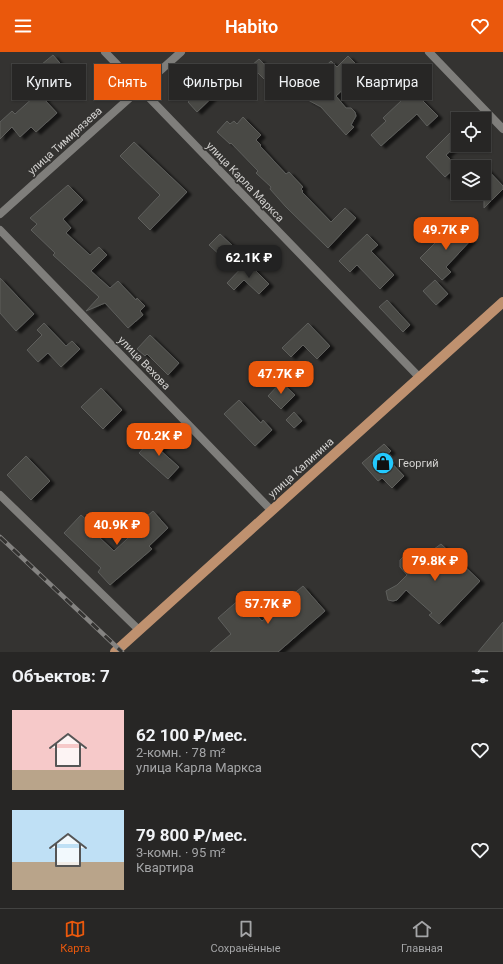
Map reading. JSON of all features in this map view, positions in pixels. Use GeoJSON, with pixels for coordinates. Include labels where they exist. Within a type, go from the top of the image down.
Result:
{"type":"FeatureCollection","features":[{"type":"Feature","properties":{"kind":"main road","name":"улица Калинина"},"geometry":{"type":"LineString","coordinates":[[115,652],[503,302]]}},
{"type":"Feature","properties":{"kind":"street","name":"улица Карла Маркса"},"geometry":{"type":"LineString","coordinates":[[105,52],[116,64]]}},
{"type":"Feature","properties":{"kind":"street","name":"улица Тимирязева"},"geometry":{"type":"LineString","coordinates":[[161,70],[181,52]]}},
{"type":"Feature","properties":{"kind":"street"},"geometry":{"type":"LineString","coordinates":[[429,52],[503,129]]}},
{"type":"Feature","properties":{"kind":"street","name":"улица Тимирязева"},"geometry":{"type":"LineString","coordinates":[[0,214],[128,100]]}},
{"type":"Feature","properties":{"kind":"street","name":"улица Карла Маркса"},"geometry":{"type":"LineString","coordinates":[[151,100],[420,378]]}},
{"type":"Feature","properties":{"kind":"street","name":"улица Вехова"},"geometry":{"type":"LineString","coordinates":[[0,230],[271,510]]}},
{"type":"Feature","properties":{"kind":"street"},"geometry":{"type":"LineString","coordinates":[[0,495],[139,630]]}},
{"type":"Feature","properties":{"kind":"building"},"geometry":{"type":"Polygon","coordinates":[[[53,55],[61,64],[42,64],[53,55]]]}},
{"type":"Feature","properties":{"kind":"building"},"geometry":{"type":"Polygon","coordinates":[[[348,56],[355,63],[342,64],[342,90],[336,96],[346,108],[351,108],[355,112],[356,116],[351,125],[354,127],[346,135],[321,107],[308,100],[334,100],[334,64],[337,67],[348,56]]]}},
{"type":"Feature","properties":{"kind":"building"},"geometry":{"type":"Polygon","coordinates":[[[259,59],[265,65],[265,80],[257,72],[257,64],[253,64],[259,59]]]}},
{"type":"Feature","properties":{"kind":"building"},"geometry":{"type":"Polygon","coordinates":[[[31,100],[45,100],[57,113],[36,132],[31,127],[20,137],[12,127],[0,139],[0,122],[12,111],[15,114],[31,100]]]}},
{"type":"Feature","properties":{"kind":"building"},"geometry":{"type":"Polygon","coordinates":[[[190,100],[210,100],[197,112],[188,102],[190,100]]]}},
{"type":"Feature","properties":{"kind":"building"},"geometry":{"type":"Polygon","coordinates":[[[402,100],[422,100],[438,116],[427,126],[417,114],[381,146],[371,135],[386,121],[383,118],[402,100]]]}},
{"type":"Feature","properties":{"kind":"building"},"geometry":{"type":"Polygon","coordinates":[[[243,117],[261,135],[256,140],[261,145],[260,146],[286,174],[289,172],[303,187],[301,189],[303,191],[302,192],[331,222],[345,208],[356,218],[328,248],[286,207],[270,189],[271,187],[256,173],[258,171],[231,143],[230,144],[217,132],[227,121],[230,124],[234,121],[237,124],[243,117]]]}},
{"type":"Feature","properties":{"kind":"building"},"geometry":{"type":"Polygon","coordinates":[[[451,132],[451,150],[446,155],[451,160],[451,172],[445,177],[426,157],[451,132]]]}},
{"type":"Feature","properties":{"kind":"building"},"geometry":{"type":"Polygon","coordinates":[[[134,142],[187,192],[150,230],[138,218],[160,195],[120,156],[134,142]]]}},
{"type":"Feature","properties":{"kind":"building"},"geometry":{"type":"Polygon","coordinates":[[[491,173],[503,186],[503,189],[484,208],[484,200],[491,200],[491,173]]]}},
{"type":"Feature","properties":{"kind":"building"},"geometry":{"type":"Polygon","coordinates":[[[68,185],[83,200],[63,219],[71,228],[66,233],[90,255],[99,247],[107,255],[91,271],[110,288],[118,281],[136,300],[137,298],[145,306],[140,311],[143,315],[128,328],[105,303],[86,311],[99,297],[53,255],[55,253],[31,230],[37,224],[30,218],[68,185]]]}},
{"type":"Feature","properties":{"kind":"building"},"geometry":{"type":"Polygon","coordinates":[[[455,223],[471,240],[446,267],[451,272],[442,280],[420,258],[455,223]]]}},
{"type":"Feature","properties":{"kind":"building"},"geometry":{"type":"Polygon","coordinates":[[[220,234],[234,247],[223,258],[209,245],[220,234]]]}},
{"type":"Feature","properties":{"kind":"building"},"geometry":{"type":"Polygon","coordinates":[[[367,234],[378,245],[371,251],[394,275],[380,289],[357,265],[350,272],[339,261],[367,234]]]}},
{"type":"Feature","properties":{"kind":"building"},"geometry":{"type":"Polygon","coordinates":[[[247,262],[269,284],[259,294],[244,280],[234,290],[227,283],[247,262]]]}},
{"type":"Feature","properties":{"kind":"building"},"geometry":{"type":"Polygon","coordinates":[[[0,278],[34,314],[16,331],[0,313],[0,278]]]}},
{"type":"Feature","properties":{"kind":"building"},"geometry":{"type":"Polygon","coordinates":[[[435,280],[448,294],[436,305],[423,291],[435,280]]]}},
{"type":"Feature","properties":{"kind":"building"},"geometry":{"type":"Polygon","coordinates":[[[387,300],[410,325],[403,332],[379,307],[387,300]]]}},
{"type":"Feature","properties":{"kind":"building"},"geometry":{"type":"Polygon","coordinates":[[[44,323],[66,346],[72,341],[80,349],[61,367],[48,353],[38,362],[27,350],[42,335],[37,330],[44,323]]]}},
{"type":"Feature","properties":{"kind":"building"},"geometry":{"type":"Polygon","coordinates":[[[308,323],[330,346],[317,359],[303,345],[291,357],[282,348],[308,323]]]}},
{"type":"Feature","properties":{"kind":"building"},"geometry":{"type":"Polygon","coordinates":[[[150,335],[179,363],[168,375],[147,354],[145,356],[137,349],[150,335]]]}},
{"type":"Feature","properties":{"kind":"building"},"geometry":{"type":"Polygon","coordinates":[[[281,382],[295,395],[281,409],[268,396],[281,382]]]}},
{"type":"Feature","properties":{"kind":"building"},"geometry":{"type":"Polygon","coordinates":[[[101,388],[122,410],[103,429],[81,407],[101,388]]]}},
{"type":"Feature","properties":{"kind":"building"},"geometry":{"type":"Polygon","coordinates":[[[239,400],[261,423],[263,420],[272,430],[255,446],[224,414],[239,400]]]}},
{"type":"Feature","properties":{"kind":"building"},"geometry":{"type":"Polygon","coordinates":[[[294,412],[302,421],[294,428],[286,420],[294,412]]]}},
{"type":"Feature","properties":{"kind":"building"},"geometry":{"type":"Polygon","coordinates":[[[157,433],[167,443],[160,450],[179,467],[168,479],[139,453],[157,433]]]}},
{"type":"Feature","properties":{"kind":"building"},"geometry":{"type":"Polygon","coordinates":[[[384,444],[391,451],[385,456],[404,476],[392,488],[382,478],[378,481],[362,463],[384,444]]]}},
{"type":"Feature","properties":{"kind":"building"},"geometry":{"type":"Polygon","coordinates":[[[26,456],[50,481],[31,500],[7,475],[26,456]]]}},
{"type":"Feature","properties":{"kind":"building"},"geometry":{"type":"Polygon","coordinates":[[[153,511],[168,528],[149,546],[152,549],[110,585],[98,572],[101,568],[64,533],[81,515],[89,522],[86,525],[114,551],[138,529],[135,527],[153,511]]]}},
{"type":"Feature","properties":{"kind":"building"},"geometry":{"type":"Polygon","coordinates":[[[441,544],[480,581],[439,624],[429,615],[432,613],[406,590],[397,600],[393,601],[388,600],[386,591],[397,585],[407,575],[400,567],[400,560],[403,557],[412,557],[416,562],[441,544]]]}},
{"type":"Feature","properties":{"kind":"building"},"geometry":{"type":"Polygon","coordinates":[[[303,586],[325,611],[278,652],[210,652],[231,634],[218,618],[241,598],[262,621],[303,586]]]}},
{"type":"Feature","properties":{"kind":"building"},"geometry":{"type":"Polygon","coordinates":[[[503,622],[503,652],[478,652],[503,622]]]}},
{"type":"Feature","properties":{"kind":"railway"},"geometry":{"type":"LineString","coordinates":[[0,537],[122,652]]}},
{"type":"Feature","properties":{"kind":"place","name":"Георгий"},"geometry":{"type":"Point","coordinates":[383,463]}}]}
